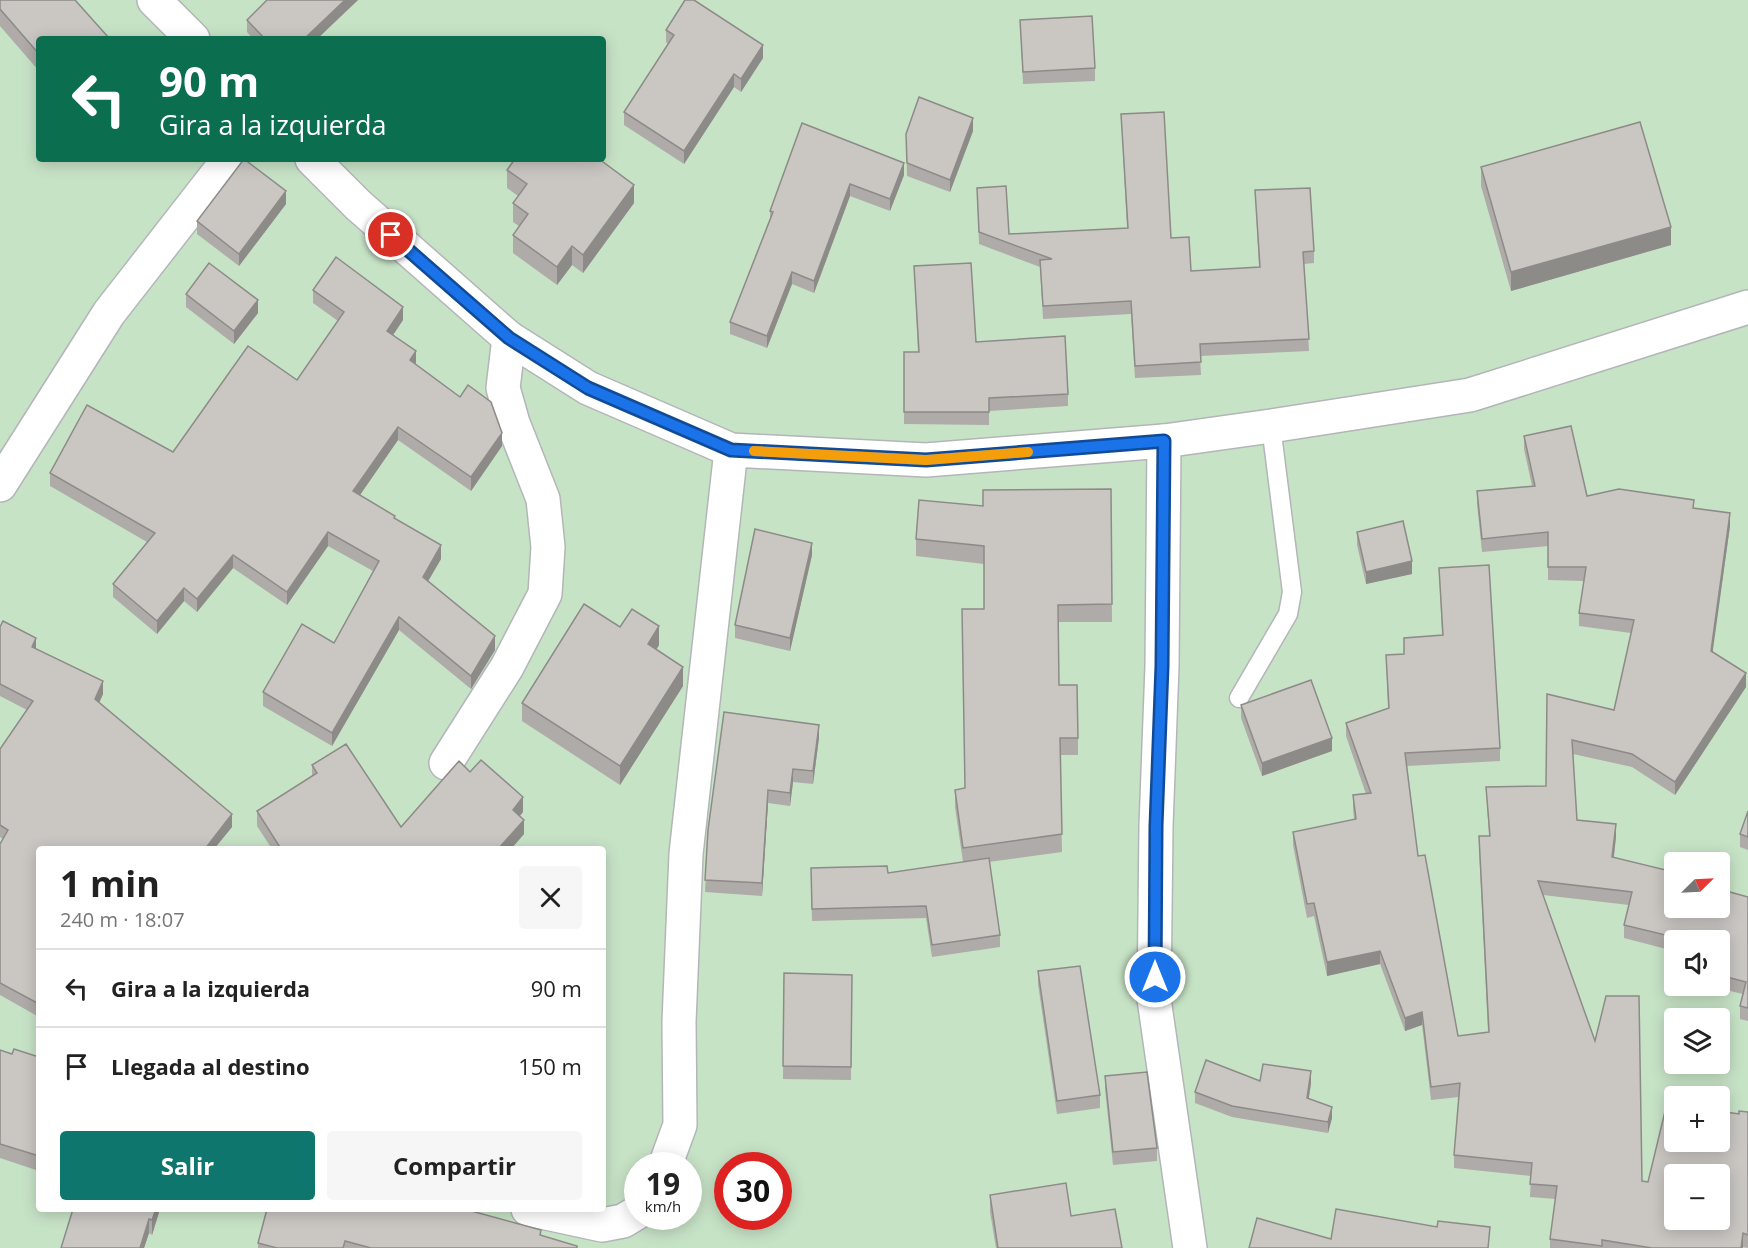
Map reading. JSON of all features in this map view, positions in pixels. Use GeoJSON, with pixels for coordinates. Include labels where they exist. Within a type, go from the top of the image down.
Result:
{"type":"FeatureCollection","features":[{"type":"Feature","properties":{"kind":"street"},"geometry":{"type":"LineString","coordinates":[[154,0],[190,36]]}},
{"type":"Feature","properties":{"kind":"street"},"geometry":{"type":"LineString","coordinates":[[0,485],[109,313],[227,162]]}},
{"type":"Feature","properties":{"kind":"street"},"geometry":{"type":"LineString","coordinates":[[315,162],[358,205],[509,338],[588,388],[731,450],[926,460],[1164,441],[1271,426],[1470,394],[1748,307]]}},
{"type":"Feature","properties":{"kind":"street"},"geometry":{"type":"LineString","coordinates":[[446,763],[507,667],[545,594],[548,547],[543,499],[513,423],[503,388],[509,338]]}},
{"type":"Feature","properties":{"kind":"street"},"geometry":{"type":"LineString","coordinates":[[1164,441],[1155,999],[1190,1248]]}},
{"type":"Feature","properties":{"kind":"street"},"geometry":{"type":"LineString","coordinates":[[670,1152],[680,1125],[679,1022],[686,854],[731,450]]}},
{"type":"Feature","properties":{"kind":"street"},"geometry":{"type":"LineString","coordinates":[[542,1212],[602,1225],[624,1220]]}},
{"type":"Feature","properties":{"kind":"lane"},"geometry":{"type":"LineString","coordinates":[[1239,698],[1288,614],[1292,592],[1271,426]]}},
{"type":"Feature","properties":{"kind":"green space"},"geometry":{"type":"Polygon","coordinates":[[[0,0],[1748,0],[1748,1248],[0,1248],[0,0]]]}},
{"type":"Feature","properties":{"kind":"building"},"geometry":{"type":"Polygon","coordinates":[[[0,0],[75,0],[107,36],[36,36],[36,51],[0,9],[0,0]]]}},
{"type":"Feature","properties":{"kind":"building"},"geometry":{"type":"Polygon","coordinates":[[[267,0],[345,0],[307,36],[262,36],[247,20],[267,0]]]}},
{"type":"Feature","properties":{"kind":"building"},"geometry":{"type":"Polygon","coordinates":[[[685,0],[694,0],[763,45],[741,79],[734,74],[684,151],[624,112],[674,35],[666,30],[685,0]]]}},
{"type":"Feature","properties":{"kind":"building"},"geometry":{"type":"Polygon","coordinates":[[[1092,16],[1095,68],[1023,72],[1020,20],[1092,16]]]}},
{"type":"Feature","properties":{"kind":"building"},"geometry":{"type":"Polygon","coordinates":[[[919,97],[973,118],[950,180],[907,163],[906,134],[919,97]]]}},
{"type":"Feature","properties":{"kind":"building"},"geometry":{"type":"Polygon","coordinates":[[[1164,112],[1171,238],[1189,237],[1191,271],[1260,267],[1255,190],[1310,188],[1314,251],[1303,252],[1309,339],[1200,344],[1201,362],[1135,366],[1131,301],[1043,306],[1040,260],[1052,259],[979,232],[977,188],[1006,186],[1009,234],[1128,228],[1121,114],[1164,112]]]}},
{"type":"Feature","properties":{"kind":"building"},"geometry":{"type":"Polygon","coordinates":[[[1640,122],[1671,227],[1511,272],[1481,167],[1640,122]]]}},
{"type":"Feature","properties":{"kind":"building"},"geometry":{"type":"Polygon","coordinates":[[[802,123],[904,163],[890,199],[850,184],[814,281],[792,272],[767,336],[730,322],[773,212],[770,211],[802,123]]]}},
{"type":"Feature","properties":{"kind":"building"},"geometry":{"type":"Polygon","coordinates":[[[242,162],[248,162],[286,191],[239,254],[197,221],[242,162]]]}},
{"type":"Feature","properties":{"kind":"building"},"geometry":{"type":"Polygon","coordinates":[[[513,162],[603,162],[634,185],[583,255],[572,246],[557,267],[513,235],[528,214],[513,203],[527,184],[507,170],[513,162]]]}},
{"type":"Feature","properties":{"kind":"building"},"geometry":{"type":"Polygon","coordinates":[[[336,257],[403,307],[387,331],[416,351],[410,360],[460,397],[468,385],[491,402],[502,433],[471,477],[398,427],[353,491],[441,545],[423,577],[495,636],[471,676],[399,617],[332,733],[263,692],[302,624],[334,643],[379,561],[328,532],[287,592],[233,555],[197,599],[184,588],[157,621],[113,584],[155,533],[50,473],[87,405],[173,452],[248,346],[297,380],[344,312],[313,290],[336,257]]]}},
{"type":"Feature","properties":{"kind":"building"},"geometry":{"type":"Polygon","coordinates":[[[209,263],[258,300],[234,331],[186,294],[209,263]]]}},
{"type":"Feature","properties":{"kind":"building"},"geometry":{"type":"Polygon","coordinates":[[[971,263],[976,342],[1065,336],[1068,394],[989,398],[989,412],[904,412],[904,352],[919,352],[914,266],[971,263]]]}},
{"type":"Feature","properties":{"kind":"building"},"geometry":{"type":"Polygon","coordinates":[[[1571,426],[1587,496],[1619,489],[1694,500],[1693,508],[1730,513],[1711,651],[1746,673],[1675,782],[1632,754],[1572,740],[1577,820],[1616,824],[1612,857],[1664,870],[1664,918],[1730,918],[1730,892],[1748,897],[1748,1008],[1740,1006],[1746,982],[1730,978],[1730,930],[1664,930],[1664,935],[1624,925],[1632,892],[1538,881],[1595,1041],[1606,996],[1639,996],[1642,1181],[1648,1182],[1664,1115],[1664,1152],[1730,1152],[1730,1113],[1748,1112],[1748,1235],[1743,1233],[1741,1248],[1652,1248],[1602,1240],[1602,1246],[1550,1239],[1557,1186],[1530,1184],[1532,1163],[1454,1155],[1460,1083],[1431,1087],[1422,1012],[1405,1018],[1380,951],[1327,962],[1314,903],[1307,904],[1293,832],[1356,819],[1353,795],[1371,793],[1346,723],[1389,708],[1386,655],[1404,654],[1404,638],[1443,635],[1439,568],[1489,565],[1500,748],[1405,753],[1418,856],[1425,855],[1458,1036],[1489,1032],[1479,836],[1490,836],[1486,787],[1546,786],[1547,694],[1614,710],[1634,620],[1579,613],[1586,567],[1548,567],[1548,532],[1482,539],[1477,491],[1535,486],[1524,436],[1571,426]]]}},
{"type":"Feature","properties":{"kind":"building"},"geometry":{"type":"Polygon","coordinates":[[[1111,489],[1112,604],[1058,605],[1059,685],[1077,685],[1078,738],[1060,738],[1062,834],[963,848],[955,790],[965,788],[962,609],[984,609],[984,546],[916,539],[919,500],[983,506],[983,490],[1111,489]]]}},
{"type":"Feature","properties":{"kind":"building"},"geometry":{"type":"Polygon","coordinates":[[[1403,521],[1412,561],[1366,572],[1357,532],[1403,521]]]}},
{"type":"Feature","properties":{"kind":"building"},"geometry":{"type":"Polygon","coordinates":[[[755,529],[812,543],[790,638],[735,625],[755,529]]]}},
{"type":"Feature","properties":{"kind":"building"},"geometry":{"type":"Polygon","coordinates":[[[584,604],[620,627],[632,609],[659,626],[648,644],[683,667],[620,766],[522,703],[584,604]]]}},
{"type":"Feature","properties":{"kind":"building"},"geometry":{"type":"Polygon","coordinates":[[[3,621],[36,638],[32,647],[103,681],[95,699],[232,814],[207,846],[36,846],[36,1002],[0,983],[0,844],[8,830],[0,825],[0,749],[33,701],[0,684],[0,627],[3,621]]]}},
{"type":"Feature","properties":{"kind":"building"},"geometry":{"type":"Polygon","coordinates":[[[1311,680],[1332,738],[1262,763],[1241,705],[1311,680]]]}},
{"type":"Feature","properties":{"kind":"building"},"geometry":{"type":"Polygon","coordinates":[[[724,712],[819,725],[813,771],[793,769],[790,793],[768,790],[762,883],[705,880],[708,830],[724,712]]]}},
{"type":"Feature","properties":{"kind":"building"},"geometry":{"type":"Polygon","coordinates":[[[346,744],[401,827],[459,761],[470,772],[481,760],[523,797],[513,810],[524,820],[501,846],[279,846],[257,811],[317,773],[312,765],[346,744]]]}},
{"type":"Feature","properties":{"kind":"building"},"geometry":{"type":"Polygon","coordinates":[[[1748,811],[1748,837],[1740,834],[1748,811]]]}},
{"type":"Feature","properties":{"kind":"building"},"geometry":{"type":"Polygon","coordinates":[[[989,858],[1000,935],[932,945],[926,906],[812,909],[811,868],[887,866],[888,873],[989,858]]]}},
{"type":"Feature","properties":{"kind":"building"},"geometry":{"type":"Polygon","coordinates":[[[1080,966],[1100,1095],[1057,1101],[1038,971],[1080,966]]]}},
{"type":"Feature","properties":{"kind":"building"},"geometry":{"type":"Polygon","coordinates":[[[784,973],[852,975],[851,1067],[783,1066],[784,973]]]}},
{"type":"Feature","properties":{"kind":"building"},"geometry":{"type":"Polygon","coordinates":[[[14,1049],[36,1056],[36,1155],[0,1144],[0,1050],[12,1054],[14,1049]]]}},
{"type":"Feature","properties":{"kind":"building"},"geometry":{"type":"Polygon","coordinates":[[[1206,1060],[1260,1081],[1263,1064],[1311,1071],[1307,1098],[1332,1107],[1328,1122],[1232,1106],[1195,1092],[1206,1060]]]}},
{"type":"Feature","properties":{"kind":"building"},"geometry":{"type":"Polygon","coordinates":[[[1147,1072],[1157,1148],[1113,1152],[1105,1076],[1147,1072]]]}},
{"type":"Feature","properties":{"kind":"building"},"geometry":{"type":"Polygon","coordinates":[[[1066,1183],[1071,1216],[1115,1209],[1122,1248],[998,1248],[990,1195],[1066,1183]]]}},
{"type":"Feature","properties":{"kind":"building"},"geometry":{"type":"Polygon","coordinates":[[[1336,1209],[1437,1227],[1438,1221],[1490,1227],[1488,1248],[1249,1248],[1257,1218],[1331,1239],[1336,1209]]]}},
{"type":"Feature","properties":{"kind":"building"},"geometry":{"type":"Polygon","coordinates":[[[72,1212],[155,1212],[152,1220],[149,1219],[140,1248],[61,1248],[72,1212]]]}},
{"type":"Feature","properties":{"kind":"building"},"geometry":{"type":"Polygon","coordinates":[[[266,1212],[475,1212],[541,1230],[540,1235],[577,1246],[577,1248],[371,1248],[345,1241],[343,1248],[277,1248],[258,1243],[266,1212]]]}},
{"type":"Feature","properties":{"kind":"slow traffic"},"geometry":{"type":"LineString","coordinates":[[754,451],[926,460],[1028,452]]}},
{"type":"Feature","properties":{"kind":"route"},"geometry":{"type":"LineString","coordinates":[[391,235],[509,338],[588,388],[731,450],[926,460],[1164,441],[1155,977]]}}]}
